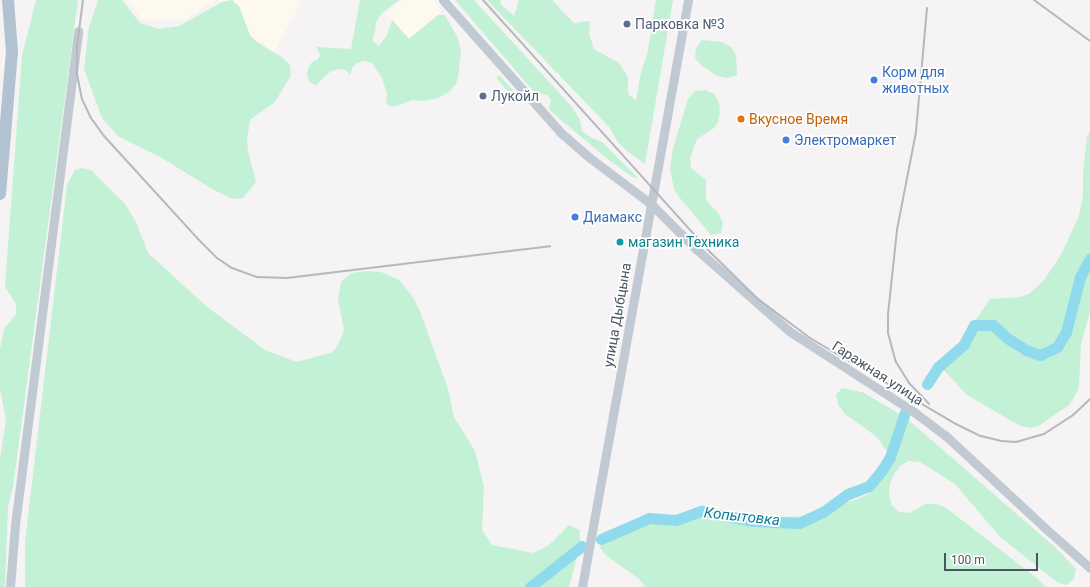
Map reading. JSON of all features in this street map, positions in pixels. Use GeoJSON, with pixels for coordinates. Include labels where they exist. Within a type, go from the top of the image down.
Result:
{"type":"FeatureCollection","features":[{"type":"Feature","properties":{"kind":"main road"},"geometry":{"type":"LineString","coordinates":[[0,194],[12,52],[8,0]]}},
{"type":"Feature","properties":{"kind":"street","name":"Гаражная улица"},"geometry":{"type":"LineString","coordinates":[[443,0],[560,132],[590,158],[650,203],[695,248],[769,315],[789,331],[931,424],[1090,568]]}},
{"type":"Feature","properties":{"kind":"street","name":"улица Дыбцына"},"geometry":{"type":"LineString","coordinates":[[583,582],[596,505],[605,466],[650,203],[688,0]]}},
{"type":"Feature","properties":{"kind":"street"},"geometry":{"type":"LineString","coordinates":[[10,587],[15,525],[78,31]]}},
{"type":"Feature","properties":{"kind":"shaded area"},"geometry":{"type":"Polygon","coordinates":[[[128,0],[215,0],[184,20],[142,20],[128,0]]]}},
{"type":"Feature","properties":{"kind":"shaded area"},"geometry":{"type":"Polygon","coordinates":[[[218,0],[302,0],[272,56],[262,42],[243,42],[218,0]]]}},
{"type":"Feature","properties":{"kind":"shaded area"},"geometry":{"type":"Polygon","coordinates":[[[402,0],[433,0],[442,11],[409,39],[387,14],[402,0]]]}},
{"type":"Feature","properties":{"kind":"green space"},"geometry":{"type":"Polygon","coordinates":[[[36,0],[78,0],[13,487],[8,507],[5,587],[0,587],[0,459],[6,420],[0,389],[0,349],[4,329],[16,314],[16,304],[5,287],[22,56],[36,0]]]}},
{"type":"Feature","properties":{"kind":"green space"},"geometry":{"type":"Polygon","coordinates":[[[98,0],[122,0],[140,23],[159,29],[179,26],[222,2],[232,0],[239,6],[250,35],[257,42],[283,58],[290,65],[291,75],[275,102],[250,120],[247,140],[248,151],[256,182],[243,198],[233,199],[214,190],[160,157],[119,137],[102,118],[84,69],[89,27],[98,0]]]}},
{"type":"Feature","properties":{"kind":"green space"},"geometry":{"type":"Polygon","coordinates":[[[360,0],[399,0],[382,13],[376,22],[372,41],[379,46],[387,35],[392,20],[409,39],[438,15],[445,15],[458,38],[461,53],[456,84],[449,92],[438,98],[424,101],[412,100],[397,106],[390,106],[386,103],[387,94],[382,78],[372,63],[363,61],[357,63],[352,68],[350,75],[347,71],[342,69],[331,71],[316,85],[309,82],[307,75],[308,69],[311,63],[318,59],[320,55],[316,47],[351,49],[360,0]]]}},
{"type":"Feature","properties":{"kind":"green space"},"geometry":{"type":"Polygon","coordinates":[[[455,0],[474,0],[572,107],[580,120],[582,131],[592,138],[602,142],[638,178],[632,177],[605,157],[553,113],[549,109],[551,100],[547,95],[535,93],[455,0]]]}},
{"type":"Feature","properties":{"kind":"green space"},"geometry":{"type":"Polygon","coordinates":[[[487,0],[501,0],[500,4],[514,16],[519,0],[552,0],[574,23],[590,21],[589,33],[594,49],[619,63],[628,77],[628,94],[636,101],[641,72],[647,55],[656,0],[673,0],[645,164],[627,151],[618,142],[609,127],[487,0]]]}},
{"type":"Feature","properties":{"kind":"green space"},"geometry":{"type":"Polygon","coordinates":[[[702,40],[721,42],[731,47],[736,55],[737,75],[728,78],[717,76],[701,65],[695,58],[696,48],[702,40]]]}},
{"type":"Feature","properties":{"kind":"green space"},"geometry":{"type":"Polygon","coordinates":[[[497,76],[500,76],[519,97],[518,100],[516,100],[497,79],[497,76]]]}},
{"type":"Feature","properties":{"kind":"green space"},"geometry":{"type":"Polygon","coordinates":[[[705,90],[714,94],[719,103],[720,113],[718,122],[714,128],[697,139],[690,158],[691,168],[706,180],[706,200],[719,214],[723,223],[721,233],[711,235],[674,189],[670,169],[673,148],[688,99],[695,91],[705,90]]]}},
{"type":"Feature","properties":{"kind":"green space"},"geometry":{"type":"Polygon","coordinates":[[[1090,131],[1090,312],[1081,344],[1079,387],[1069,405],[1040,425],[1031,428],[1020,426],[967,395],[944,370],[940,362],[961,342],[990,299],[1020,297],[1029,294],[1044,280],[1061,255],[1079,216],[1083,195],[1083,173],[1087,136],[1090,131]]]}},
{"type":"Feature","properties":{"kind":"green space"},"geometry":{"type":"Polygon","coordinates":[[[82,168],[91,170],[125,204],[136,222],[148,253],[206,306],[265,350],[297,362],[333,352],[339,343],[344,330],[338,300],[341,282],[352,273],[366,271],[381,272],[399,280],[413,297],[421,314],[448,389],[454,417],[475,451],[484,487],[482,530],[492,545],[533,553],[548,546],[569,525],[580,530],[580,545],[569,587],[25,587],[25,542],[67,185],[75,170],[82,168]]]}},
{"type":"Feature","properties":{"kind":"green space"},"geometry":{"type":"Polygon","coordinates":[[[842,388],[862,392],[905,417],[1056,548],[1076,569],[1074,579],[1066,585],[1057,582],[1001,538],[955,484],[920,462],[909,461],[900,466],[894,474],[890,484],[889,495],[892,505],[899,512],[909,513],[926,504],[936,504],[945,507],[1038,579],[1045,587],[645,587],[639,579],[607,556],[600,548],[602,538],[610,532],[680,514],[721,510],[775,517],[823,516],[839,506],[867,495],[874,489],[885,473],[889,464],[888,453],[877,437],[845,414],[838,405],[836,395],[842,388]]]}},
{"type":"Feature","properties":{"kind":"waterway","name":"Копытовка"},"geometry":{"type":"LineString","coordinates":[[927,384],[938,367],[964,344],[974,325],[993,325],[1007,338],[1026,350],[1040,355],[1057,347],[1066,332],[1080,277],[1090,258]]}},
{"type":"Feature","properties":{"kind":"waterway","name":"Копытовка"},"geometry":{"type":"LineString","coordinates":[[601,539],[649,518],[676,520],[701,511],[753,521],[799,523],[823,512],[848,494],[869,486],[890,457],[905,412]]}},
{"type":"Feature","properties":{"kind":"waterway","name":"Копытовка"},"geometry":{"type":"LineString","coordinates":[[530,587],[582,546]]}},
{"type":"Feature","properties":{"kind":"railway"},"geometry":{"type":"LineString","coordinates":[[83,0],[77,46],[77,74],[82,99],[91,118],[104,136],[198,239],[217,258],[232,268],[257,277],[287,278],[550,246]]}},
{"type":"Feature","properties":{"kind":"railway"},"geometry":{"type":"LineString","coordinates":[[483,0],[711,253],[758,299],[810,338],[956,424],[981,436],[1001,441],[1016,442],[1044,434],[1073,415],[1090,399]]}},
{"type":"Feature","properties":{"kind":"railway"},"geometry":{"type":"LineString","coordinates":[[1034,0],[1090,41]]}},
{"type":"Feature","properties":{"kind":"railway"},"geometry":{"type":"LineString","coordinates":[[927,8],[916,132],[897,230],[888,314],[888,333],[896,362],[909,383],[929,404]]}},
{"type":"Feature","properties":{"kind":"place","name":"Парковка №3"},"geometry":{"type":"Point","coordinates":[627,24]}},
{"type":"Feature","properties":{"kind":"place","name":"Корм для животных"},"geometry":{"type":"Point","coordinates":[874,80]}},
{"type":"Feature","properties":{"kind":"place","name":"Лукойл"},"geometry":{"type":"Point","coordinates":[483,96]}},
{"type":"Feature","properties":{"kind":"place","name":"Вкусное Время"},"geometry":{"type":"Point","coordinates":[741,119]}},
{"type":"Feature","properties":{"kind":"place","name":"Электромаркет"},"geometry":{"type":"Point","coordinates":[786,140]}},
{"type":"Feature","properties":{"kind":"place","name":"Диамакс"},"geometry":{"type":"Point","coordinates":[575,217]}},
{"type":"Feature","properties":{"kind":"place","name":"магазин Техника"},"geometry":{"type":"Point","coordinates":[620,242]}}]}
